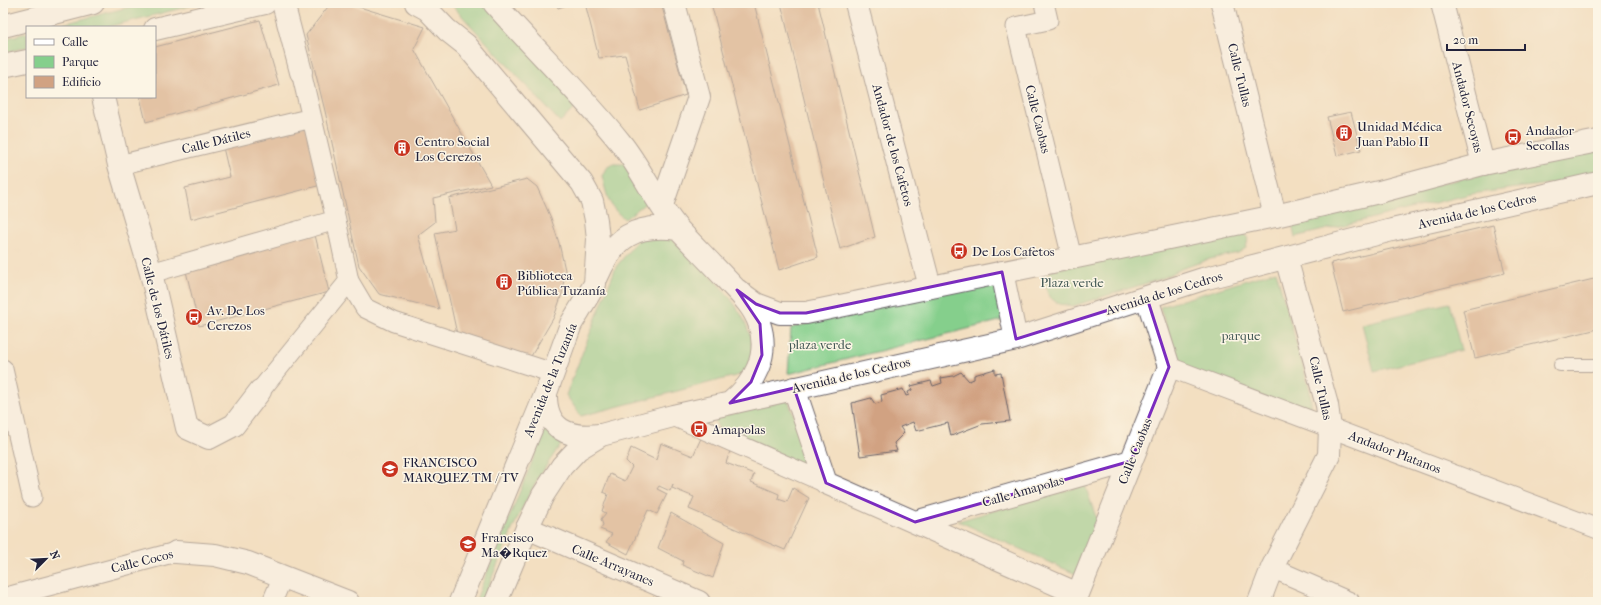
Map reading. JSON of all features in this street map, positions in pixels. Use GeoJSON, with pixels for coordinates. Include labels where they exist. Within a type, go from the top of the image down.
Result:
{"type":"FeatureCollection","features":[{"type":"Feature","properties":{"kind":"street"},"geometry":{"type":"LineString","coordinates":[[156,29],[222,7],[265,3]]}},
{"type":"Feature","properties":{"kind":"street"},"geometry":{"type":"LineString","coordinates":[[283,3],[312,118],[349,281],[365,308],[394,322],[549,383],[545,404],[548,414],[554,423],[562,430],[571,435],[580,437],[601,435],[730,403],[742,394],[752,382],[758,370],[762,356],[762,340],[760,324],[753,310],[738,290]]}},
{"type":"Feature","properties":{"kind":"street","name":"Avenida de la Tuzanía"},"geometry":{"type":"LineString","coordinates":[[416,3],[427,9],[447,30],[466,45],[582,183],[592,202],[598,239],[595,284],[571,324],[549,383],[460,602]]}},
{"type":"Feature","properties":{"kind":"street"},"geometry":{"type":"LineString","coordinates":[[494,3],[621,143],[678,229],[738,290],[756,304],[780,313],[806,313],[1275,216],[1379,192],[1483,164],[1598,141]]}},
{"type":"Feature","properties":{"kind":"street"},"geometry":{"type":"LineString","coordinates":[[662,205],[699,97],[674,3]]}},
{"type":"Feature","properties":{"kind":"street","name":"Andador de los Cafetos"},"geometry":{"type":"LineString","coordinates":[[856,3],[930,287]]}},
{"type":"Feature","properties":{"kind":"street","name":"Calle Caobas"},"geometry":{"type":"LineString","coordinates":[[1044,3],[1048,20],[1016,27],[1072,258]]}},
{"type":"Feature","properties":{"kind":"street","name":"Calle Tullas"},"geometry":{"type":"LineString","coordinates":[[1222,3],[1275,216]]}},
{"type":"Feature","properties":{"kind":"street","name":"Andador Secoyas"},"geometry":{"type":"LineString","coordinates":[[1442,3],[1483,164]]}},
{"type":"Feature","properties":{"kind":"street"},"geometry":{"type":"LineString","coordinates":[[3,26],[85,4]]}},
{"type":"Feature","properties":{"kind":"street"},"geometry":{"type":"LineString","coordinates":[[3,66],[26,61]]}},
{"type":"Feature","properties":{"kind":"street","name":"Calle de los Dátiles"},"geometry":{"type":"LineString","coordinates":[[103,98],[119,165],[151,273],[187,428],[209,438],[234,425],[260,391]]}},
{"type":"Feature","properties":{"kind":"street","name":"Calle Dátiles"},"geometry":{"type":"LineString","coordinates":[[119,165],[312,118]]}},
{"type":"Feature","properties":{"kind":"street","name":"Avenida de los Cedros"},"geometry":{"type":"LineString","coordinates":[[730,403],[1016,339],[1203,279],[1392,230],[1598,183]]}},
{"type":"Feature","properties":{"kind":"street"},"geometry":{"type":"LineString","coordinates":[[151,273],[336,220]]}},
{"type":"Feature","properties":{"kind":"street"},"geometry":{"type":"LineString","coordinates":[[595,284],[602,266],[622,238],[633,232],[650,228],[662,227],[678,229]]}},
{"type":"Feature","properties":{"kind":"street","name":"Calle Tullas"},"geometry":{"type":"LineString","coordinates":[[1259,602],[1272,568],[1329,455],[1330,428],[1328,405],[1286,258]]}},
{"type":"Feature","properties":{"kind":"street"},"geometry":{"type":"LineString","coordinates":[[1002,272],[1016,339]]}},
{"type":"Feature","properties":{"kind":"street"},"geometry":{"type":"LineString","coordinates":[[260,391],[349,281]]}},
{"type":"Feature","properties":{"kind":"street"},"geometry":{"type":"LineString","coordinates":[[1147,298],[1169,367]]}},
{"type":"Feature","properties":{"kind":"street","name":"Calle Caobas"},"geometry":{"type":"LineString","coordinates":[[1077,598],[1169,367]]}},
{"type":"Feature","properties":{"kind":"street","name":"Andador Platanos"},"geometry":{"type":"LineString","coordinates":[[1169,367],[1598,529]]}},
{"type":"Feature","properties":{"kind":"street"},"geometry":{"type":"LineString","coordinates":[[3,369],[32,496]]}},
{"type":"Feature","properties":{"kind":"street"},"geometry":{"type":"LineString","coordinates":[[794,388],[826,483]]}},
{"type":"Feature","properties":{"kind":"street"},"geometry":{"type":"LineString","coordinates":[[673,416],[915,522],[1077,598]]}},
{"type":"Feature","properties":{"kind":"street"},"geometry":{"type":"LineString","coordinates":[[496,602],[527,528],[543,495],[562,466],[578,449],[601,435]]}},
{"type":"Feature","properties":{"kind":"street","name":"Calle Amapolas"},"geometry":{"type":"LineString","coordinates":[[915,522],[1131,461]]}},
{"type":"Feature","properties":{"kind":"street","name":"Calle Arrayanes"},"geometry":{"type":"LineString","coordinates":[[527,528],[699,602]]}},
{"type":"Feature","properties":{"kind":"street","name":"Calle Cocos"},"geometry":{"type":"LineString","coordinates":[[3,598],[176,552],[215,555],[248,563],[348,602]]}},
{"type":"Feature","properties":{"kind":"street"},"geometry":{"type":"LineString","coordinates":[[1272,568],[1350,602]]}},
{"type":"Feature","properties":{"kind":"street"},"geometry":{"type":"LineString","coordinates":[[272,602],[283,576]]}},
{"type":"Feature","properties":{"kind":"lane"},"geometry":{"type":"LineString","coordinates":[[1560,365],[1598,365]]}},
{"type":"Feature","properties":{"kind":"highlighted area"},"geometry":{"type":"Polygon","coordinates":[[[1002,272],[1016,339],[1147,298],[1169,367],[1131,461],[915,522],[826,483],[794,388],[730,403],[751,382],[762,355],[760,324],[737,290],[756,304],[780,313],[806,313],[1002,272]]]}},
{"type":"Feature","properties":{"kind":"green space"},"geometry":{"type":"Polygon","coordinates":[[[145,3],[202,3],[111,26],[55,26],[145,3]]]}},
{"type":"Feature","properties":{"kind":"green space"},"geometry":{"type":"Polygon","coordinates":[[[450,3],[496,3],[583,100],[560,122],[450,3]]]}},
{"type":"Feature","properties":{"kind":"green space"},"geometry":{"type":"Polygon","coordinates":[[[26,33],[26,47],[3,53],[3,39],[26,33]]]}},
{"type":"Feature","properties":{"kind":"green space"},"geometry":{"type":"Polygon","coordinates":[[[1598,151],[1598,176],[1471,194],[1295,237],[1291,219],[1465,178],[1598,151]]]}},
{"type":"Feature","properties":{"kind":"green space"},"geometry":{"type":"Polygon","coordinates":[[[613,164],[626,164],[647,202],[625,219],[615,210],[609,200],[602,176],[606,168],[613,164]]]}},
{"type":"Feature","properties":{"kind":"green space","name":"Plaza verde"},"geometry":{"type":"Polygon","coordinates":[[[1244,233],[1248,239],[1246,248],[1238,253],[1210,259],[1181,269],[1163,278],[1073,306],[1059,304],[1049,297],[1045,284],[1051,270],[1244,233]]]}},
{"type":"Feature","properties":{"kind":"green space"},"geometry":{"type":"Polygon","coordinates":[[[640,237],[671,238],[722,288],[743,317],[749,333],[752,352],[747,373],[581,416],[566,395],[616,267],[640,237]]]}},
{"type":"Feature","properties":{"kind":"green space","name":"parque"},"geometry":{"type":"Polygon","coordinates":[[[1276,271],[1310,391],[1312,416],[1178,365],[1160,307],[1276,271]]]}},
{"type":"Feature","properties":{"kind":"green space","name":"plaza verde"},"geometry":{"type":"Polygon","coordinates":[[[997,278],[1003,320],[788,374],[791,328],[997,278]]]}},
{"type":"Feature","properties":{"kind":"green space"},"geometry":{"type":"Polygon","coordinates":[[[1449,303],[1461,350],[1374,371],[1362,324],[1449,303]]]}},
{"type":"Feature","properties":{"kind":"green space"},"geometry":{"type":"Polygon","coordinates":[[[788,400],[816,473],[719,430],[714,418],[788,400]]]}},
{"type":"Feature","properties":{"kind":"green space"},"geometry":{"type":"Polygon","coordinates":[[[546,427],[564,441],[527,498],[517,518],[482,602],[475,602],[546,427]]]}},
{"type":"Feature","properties":{"kind":"green space"},"geometry":{"type":"Polygon","coordinates":[[[1085,485],[1098,523],[1078,575],[958,521],[1085,485]]]}},
{"type":"Feature","properties":{"kind":"building","name":"Centro Social Los Cerezos"},"geometry":{"type":"Polygon","coordinates":[[[331,3],[346,3],[425,27],[414,49],[491,185],[433,198],[435,222],[418,235],[439,309],[379,294],[359,266],[325,111],[306,35],[331,3]]]}},
{"type":"Feature","properties":{"kind":"building"},"geometry":{"type":"Polygon","coordinates":[[[556,3],[573,3],[558,8],[556,3]]]}},
{"type":"Feature","properties":{"kind":"building"},"geometry":{"type":"Polygon","coordinates":[[[585,3],[661,3],[686,95],[640,110],[625,55],[599,58],[585,3]]]}},
{"type":"Feature","properties":{"kind":"building"},"geometry":{"type":"Polygon","coordinates":[[[711,3],[754,3],[818,257],[779,270],[711,3]]]}},
{"type":"Feature","properties":{"kind":"building"},"geometry":{"type":"Polygon","coordinates":[[[781,3],[818,3],[875,237],[840,249],[781,3]]]}},
{"type":"Feature","properties":{"kind":"building"},"geometry":{"type":"Polygon","coordinates":[[[260,20],[279,85],[146,122],[140,98],[156,98],[156,47],[260,20]]]}},
{"type":"Feature","properties":{"kind":"building","name":"Unidad Médica Juan Pablo II"},"geometry":{"type":"Polygon","coordinates":[[[1351,112],[1361,150],[1337,156],[1327,117],[1351,112]]]}},
{"type":"Feature","properties":{"kind":"building"},"geometry":{"type":"Polygon","coordinates":[[[306,125],[321,185],[191,219],[185,188],[230,177],[222,143],[306,125]]]}},
{"type":"Feature","properties":{"kind":"building","name":"Biblioteca Pública Tuzanía"},"geometry":{"type":"Polygon","coordinates":[[[527,179],[537,187],[551,218],[559,243],[565,270],[562,294],[554,317],[527,363],[457,334],[435,233],[455,229],[449,198],[527,179]]]}},
{"type":"Feature","properties":{"kind":"building"},"geometry":{"type":"Polygon","coordinates":[[[1493,225],[1505,273],[1343,312],[1331,263],[1493,225]]]}},
{"type":"Feature","properties":{"kind":"building"},"geometry":{"type":"Polygon","coordinates":[[[314,231],[329,292],[199,326],[185,267],[314,231]]]}},
{"type":"Feature","properties":{"kind":"building"},"geometry":{"type":"Polygon","coordinates":[[[1598,278],[1598,329],[1475,358],[1463,310],[1598,278]]]}},
{"type":"Feature","properties":{"kind":"building"},"geometry":{"type":"Polygon","coordinates":[[[995,369],[995,374],[1001,373],[1010,421],[982,424],[951,436],[948,423],[916,431],[913,422],[900,427],[904,433],[894,443],[897,451],[860,456],[852,403],[871,398],[875,404],[882,402],[881,395],[903,389],[906,396],[909,395],[908,392],[912,390],[911,386],[931,381],[933,386],[942,383],[941,378],[953,376],[961,372],[969,381],[974,379],[974,375],[995,369]]]}},
{"type":"Feature","properties":{"kind":"building"},"geometry":{"type":"Polygon","coordinates":[[[702,436],[732,445],[726,463],[754,474],[751,482],[779,494],[778,499],[787,502],[793,488],[809,498],[785,550],[689,509],[694,497],[672,488],[673,484],[670,491],[659,486],[657,489],[667,494],[657,514],[648,510],[628,554],[606,542],[612,534],[600,529],[603,525],[601,519],[606,513],[602,511],[608,494],[603,492],[610,474],[625,481],[632,467],[626,461],[631,448],[656,460],[661,443],[693,456],[702,436]]]}},
{"type":"Feature","properties":{"kind":"building"},"geometry":{"type":"Polygon","coordinates":[[[671,513],[724,543],[713,578],[682,565],[683,561],[658,548],[671,513]]]}},
{"type":"Feature","properties":{"kind":"place","name":"Unidad Médica Juan Pablo II"},"geometry":{"type":"Point","coordinates":[1344,133]}},
{"type":"Feature","properties":{"kind":"place","name":"Andador Secollas"},"geometry":{"type":"Point","coordinates":[1513,137]}},
{"type":"Feature","properties":{"kind":"place","name":"Centro Social Los Cerezos"},"geometry":{"type":"Point","coordinates":[402,148]}},
{"type":"Feature","properties":{"kind":"place","name":"De Los Cafetos"},"geometry":{"type":"Point","coordinates":[959,251]}},
{"type":"Feature","properties":{"kind":"place","name":"Biblioteca Pública Tuzanía"},"geometry":{"type":"Point","coordinates":[504,282]}},
{"type":"Feature","properties":{"kind":"place","name":"Av. De Los Cerezos"},"geometry":{"type":"Point","coordinates":[194,317]}},
{"type":"Feature","properties":{"kind":"place","name":"Amapolas"},"geometry":{"type":"Point","coordinates":[699,429]}},
{"type":"Feature","properties":{"kind":"place","name":"FRANCISCO MARQUEZ TM / TV"},"geometry":{"type":"Point","coordinates":[390,469]}},
{"type":"Feature","properties":{"kind":"place","name":"Francisco Ma�Rquez"},"geometry":{"type":"Point","coordinates":[468,544]}}]}
